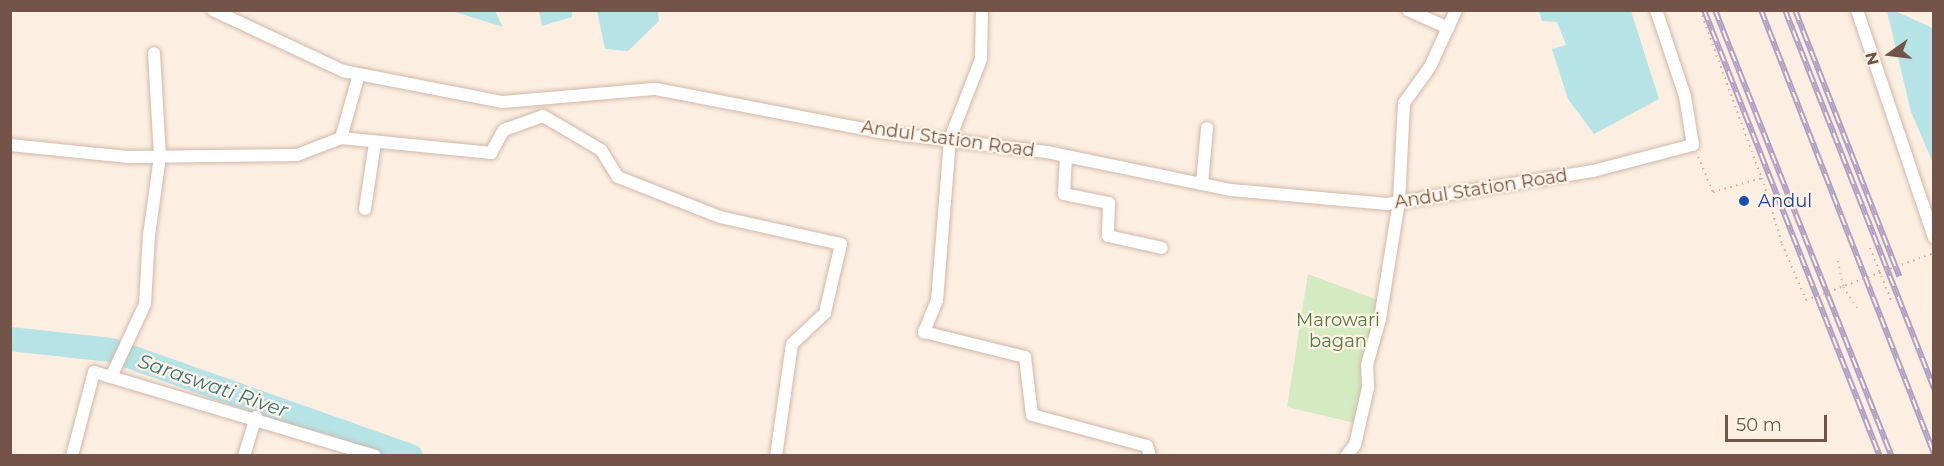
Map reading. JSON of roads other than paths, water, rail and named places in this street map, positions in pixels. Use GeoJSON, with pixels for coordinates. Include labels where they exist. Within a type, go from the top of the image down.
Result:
{"type":"FeatureCollection","features":[{"type":"Feature","properties":{"kind":"street","name":"Andul Station Road"},"geometry":{"type":"LineString","coordinates":[[213,10],[343,71],[503,102],[656,89],[879,132],[950,139],[1066,156],[1231,190],[1399,202],[1593,171],[1693,145],[1685,96],[1656,10]]}},
{"type":"Feature","properties":{"kind":"street"},"geometry":{"type":"LineString","coordinates":[[982,10],[981,59],[950,139],[937,300],[924,332],[1025,357],[1032,415],[1147,446],[1150,456]]}},
{"type":"Feature","properties":{"kind":"street"},"geometry":{"type":"LineString","coordinates":[[1408,10],[1448,28]]}},
{"type":"Feature","properties":{"kind":"street"},"geometry":{"type":"LineString","coordinates":[[1346,456],[1355,445],[1368,388],[1367,365],[1380,319],[1399,202],[1404,104],[1430,67],[1456,10]]}},
{"type":"Feature","properties":{"kind":"street"},"geometry":{"type":"LineString","coordinates":[[1857,10],[1934,237]]}},
{"type":"Feature","properties":{"kind":"street"},"geometry":{"type":"LineString","coordinates":[[115,372],[145,304],[148,236],[160,157],[154,53]]}},
{"type":"Feature","properties":{"kind":"street"},"geometry":{"type":"LineString","coordinates":[[341,138],[360,74]]}},
{"type":"Feature","properties":{"kind":"street"},"geometry":{"type":"LineString","coordinates":[[10,145],[160,157],[297,156],[341,138],[491,153],[504,130],[543,116],[601,150],[618,177],[720,217],[841,244],[825,313],[792,344],[776,456]]}},
{"type":"Feature","properties":{"kind":"street"},"geometry":{"type":"LineString","coordinates":[[1202,184],[1207,128]]}},
{"type":"Feature","properties":{"kind":"street"},"geometry":{"type":"LineString","coordinates":[[365,209],[375,143]]}},
{"type":"Feature","properties":{"kind":"street"},"geometry":{"type":"LineString","coordinates":[[1066,156],[1064,194],[1109,203],[1108,236],[1162,248]]}},
{"type":"Feature","properties":{"kind":"street"},"geometry":{"type":"LineString","coordinates":[[72,456],[94,372],[115,372],[375,456]]}},
{"type":"Feature","properties":{"kind":"street"},"geometry":{"type":"LineString","coordinates":[[244,456],[256,417]]}},
{"type":"Feature","properties":{"kind":"water"},"geometry":{"type":"Polygon","coordinates":[[[452,11],[495,11],[503,27],[452,11]]]}},
{"type":"Feature","properties":{"kind":"water"},"geometry":{"type":"Polygon","coordinates":[[[539,11],[572,11],[572,17],[542,26],[539,11]]]}},
{"type":"Feature","properties":{"kind":"water"},"geometry":{"type":"Polygon","coordinates":[[[597,11],[658,11],[659,21],[628,51],[605,49],[597,11]]]}},
{"type":"Feature","properties":{"kind":"water"},"geometry":{"type":"Polygon","coordinates":[[[1539,11],[1631,11],[1659,99],[1594,134],[1568,99],[1552,49],[1566,45],[1557,22],[1542,21],[1539,11]]]}},
{"type":"Feature","properties":{"kind":"water"},"geometry":{"type":"Polygon","coordinates":[[[1887,11],[1895,11],[1933,28],[1933,163],[1911,112],[1887,11]]]}},
{"type":"Feature","properties":{"kind":"waterway","name":"Saraswati River"},"geometry":{"type":"LineString","coordinates":[[10,339],[111,350],[411,456]]}},
{"type":"Feature","properties":{"kind":"railway"},"geometry":{"type":"LineString","coordinates":[[1704,10],[1880,456]]}},
{"type":"Feature","properties":{"kind":"railway"},"geometry":{"type":"LineString","coordinates":[[1715,10],[1892,456]]}},
{"type":"Feature","properties":{"kind":"railway"},"geometry":{"type":"LineString","coordinates":[[1761,10],[1934,453]]}},
{"type":"Feature","properties":{"kind":"railway"},"geometry":{"type":"LineString","coordinates":[[1785,10],[1934,389]]}},
{"type":"Feature","properties":{"kind":"railway"},"geometry":{"type":"LineString","coordinates":[[1795,10],[1899,276]]}},
{"type":"Feature","properties":{"kind":"place","name":"Andul"},"geometry":{"type":"Point","coordinates":[1744,201]}},
{"type":"Feature","properties":{"kind":"park label","name":"Marowari bagan"},"geometry":{"type":"Point","coordinates":[1338,331]}}]}
